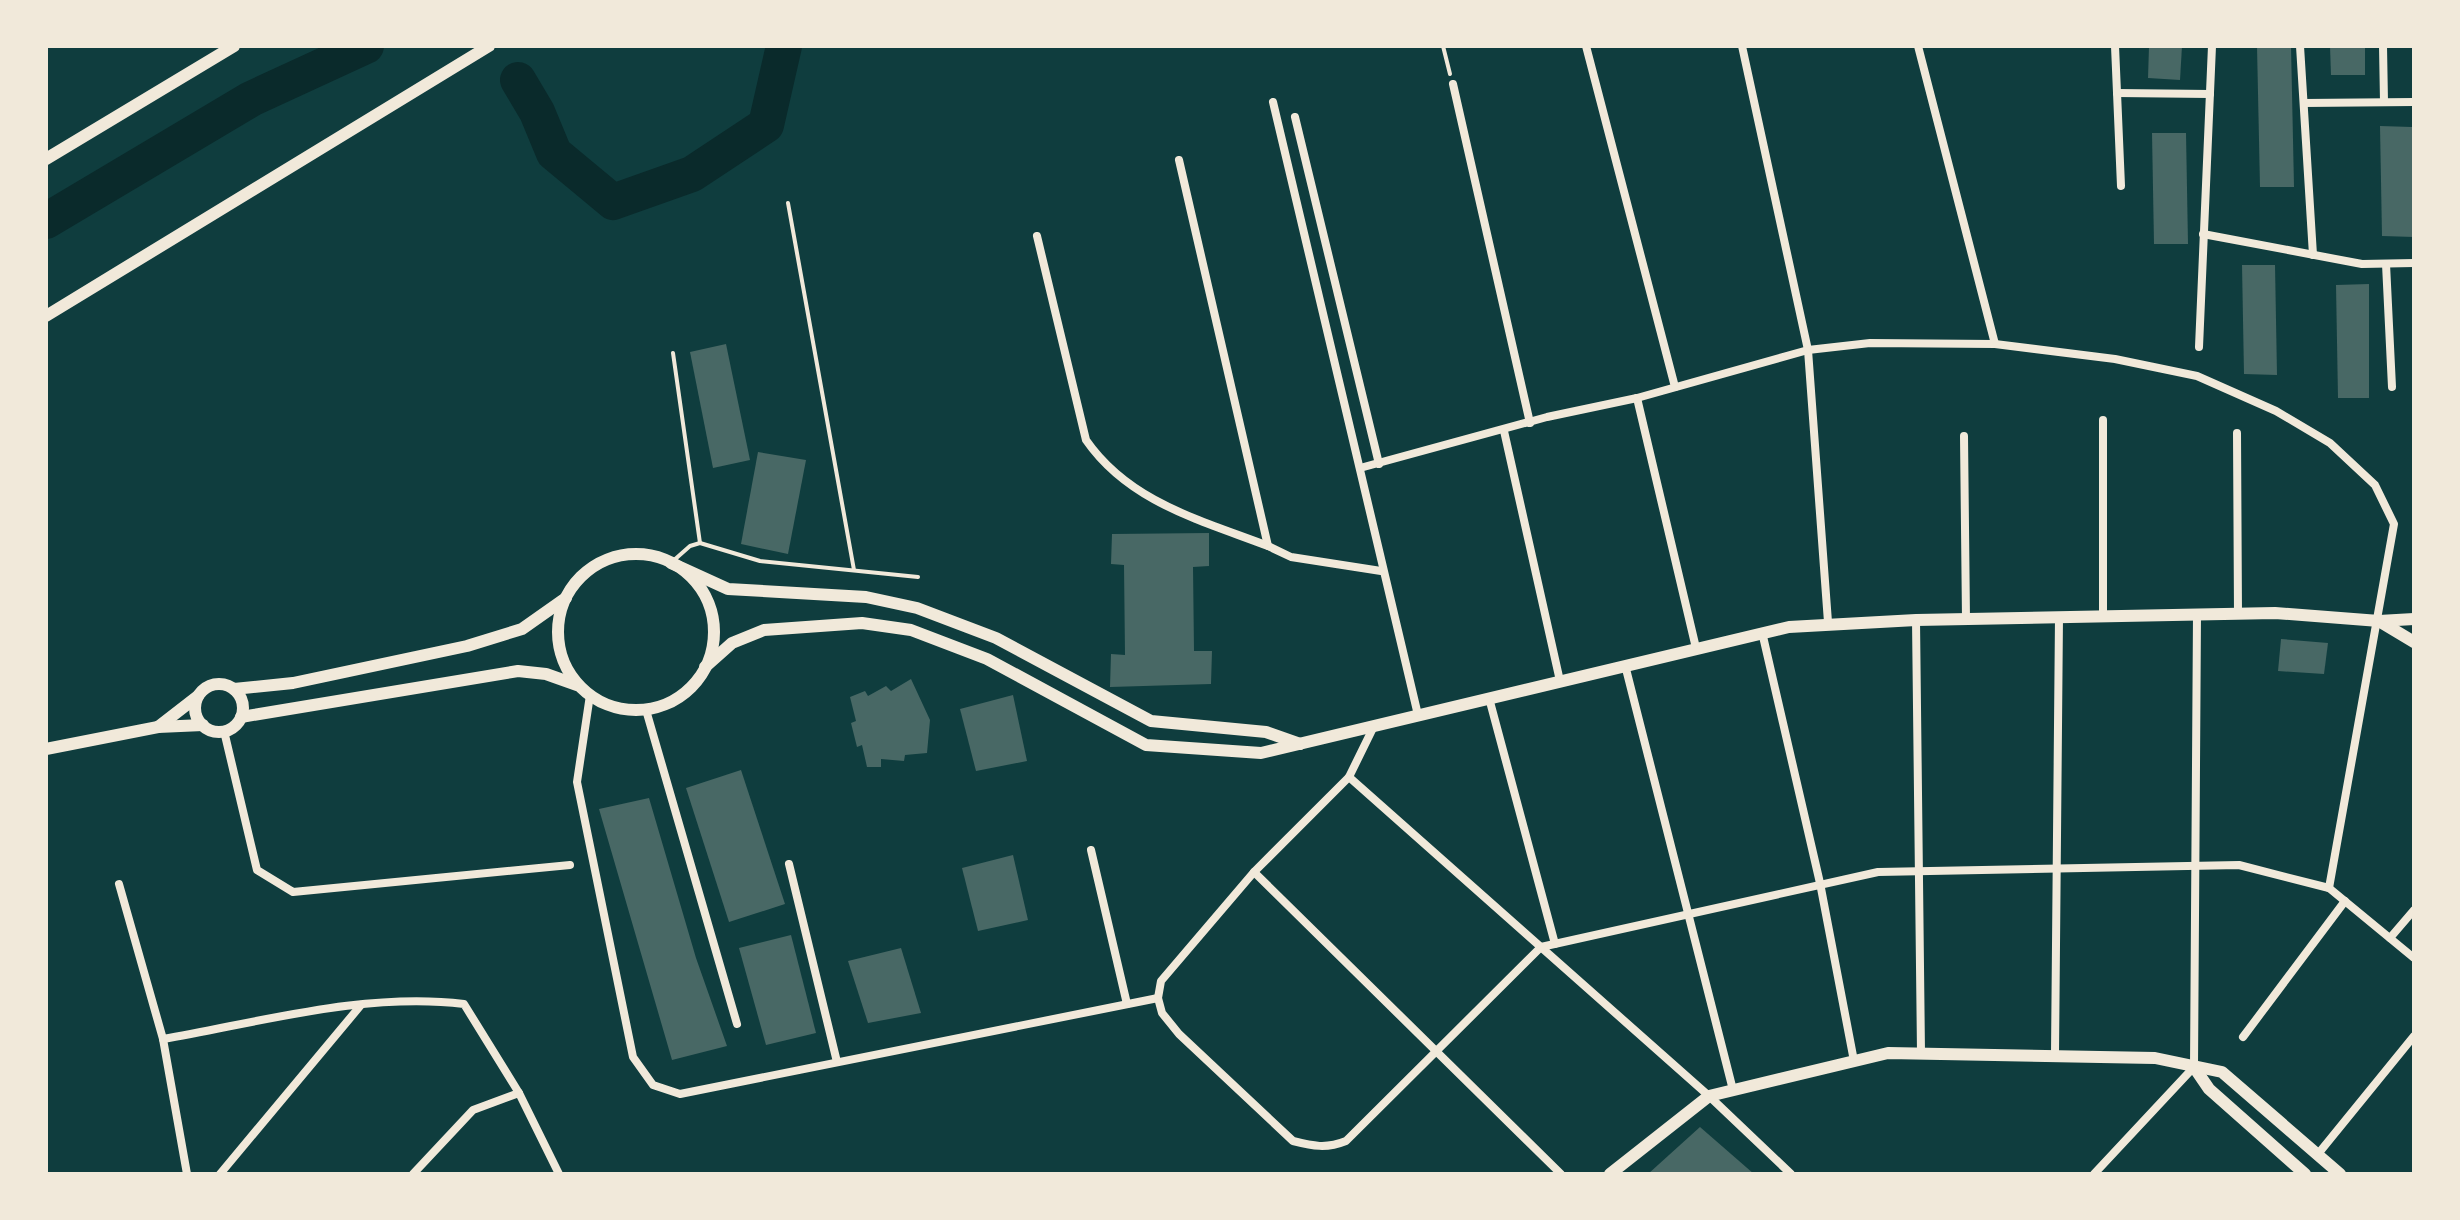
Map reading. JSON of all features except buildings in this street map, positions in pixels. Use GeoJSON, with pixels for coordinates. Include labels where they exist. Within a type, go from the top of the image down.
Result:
{"type":"FeatureCollection","features":[{"type":"Feature","properties":{"kind":"main road"},"geometry":{"type":"LineString","coordinates":[[46,159],[234,46]]}},
{"type":"Feature","properties":{"kind":"main road"},"geometry":{"type":"LineString","coordinates":[[46,316],[489,46]]}},
{"type":"Feature","properties":{"kind":"main road"},"geometry":{"type":"LineString","coordinates":[[577,685],[565,665],[558,643],[559,620],[566,598],[580,578],[600,563],[623,555],[648,555],[728,589],[866,597],[917,608],[996,638],[1151,721],[1266,732],[1300,744]]}},
{"type":"Feature","properties":{"kind":"main road"},"geometry":{"type":"LineString","coordinates":[[46,749],[158,727],[203,725],[224,731],[241,717],[518,671],[546,674],[577,685],[590,695],[621,709],[646,710],[670,703],[691,688],[705,667],[713,644],[713,620],[705,596],[691,577],[671,563]]}},
{"type":"Feature","properties":{"kind":"main road"},"geometry":{"type":"LineString","coordinates":[[234,689],[293,683],[467,646],[522,629],[566,598]]}},
{"type":"Feature","properties":{"kind":"main road"},"geometry":{"type":"LineString","coordinates":[[705,667],[732,643],[764,630],[862,623],[911,630],[987,659],[1146,745],[1261,753],[1762,632],[1828,622],[2197,614],[2379,621],[2414,619]]}},
{"type":"Feature","properties":{"kind":"main road"},"geometry":{"type":"LineString","coordinates":[[2379,621],[2414,642]]}},
{"type":"Feature","properties":{"kind":"main road"},"geometry":{"type":"LineString","coordinates":[[158,727],[211,685],[227,685],[234,689],[242,702],[241,717]]}},
{"type":"Feature","properties":{"kind":"main road"},"geometry":{"type":"LineString","coordinates":[[198,696],[196,711],[203,725]]}},
{"type":"Feature","properties":{"kind":"main road"},"geometry":{"type":"LineString","coordinates":[[1610,1174],[1709,1096],[1888,1053],[2155,1058],[2222,1072],[2340,1174]]}},
{"type":"Feature","properties":{"kind":"main road"},"geometry":{"type":"LineString","coordinates":[[2194,1067],[2209,1089],[2302,1173]]}},
{"type":"Feature","properties":{"kind":"street"},"geometry":{"type":"LineString","coordinates":[[1586,46],[1675,387]]}},
{"type":"Feature","properties":{"kind":"street"},"geometry":{"type":"LineString","coordinates":[[1742,46],[1808,350],[1828,622]]}},
{"type":"Feature","properties":{"kind":"street"},"geometry":{"type":"LineString","coordinates":[[1918,46],[1995,344]]}},
{"type":"Feature","properties":{"kind":"street"},"geometry":{"type":"LineString","coordinates":[[2115,46],[2121,186]]}},
{"type":"Feature","properties":{"kind":"street"},"geometry":{"type":"LineString","coordinates":[[2199,347],[2212,46]]}},
{"type":"Feature","properties":{"kind":"street"},"geometry":{"type":"LineString","coordinates":[[2300,46],[2313,255]]}},
{"type":"Feature","properties":{"kind":"street"},"geometry":{"type":"LineString","coordinates":[[2383,46],[2384,102]]}},
{"type":"Feature","properties":{"kind":"street"},"geometry":{"type":"LineString","coordinates":[[1453,84],[1530,423]]}},
{"type":"Feature","properties":{"kind":"street"},"geometry":{"type":"LineString","coordinates":[[2117,93],[2210,94]]}},
{"type":"Feature","properties":{"kind":"street"},"geometry":{"type":"LineString","coordinates":[[1273,102],[1360,468],[1381,571],[1418,715]]}},
{"type":"Feature","properties":{"kind":"street"},"geometry":{"type":"LineString","coordinates":[[2304,103],[2414,102]]}},
{"type":"Feature","properties":{"kind":"street"},"geometry":{"type":"LineString","coordinates":[[1295,117],[1379,464]]}},
{"type":"Feature","properties":{"kind":"street"},"geometry":{"type":"LineString","coordinates":[[1179,160],[1268,546]]}},
{"type":"Feature","properties":{"kind":"street"},"geometry":{"type":"LineString","coordinates":[[2203,234],[2362,264],[2414,263]]}},
{"type":"Feature","properties":{"kind":"street"},"geometry":{"type":"LineString","coordinates":[[1037,236],[1086,440],[1102,463],[1126,484],[1163,506],[1291,557],[1381,571]]}},
{"type":"Feature","properties":{"kind":"street"},"geometry":{"type":"LineString","coordinates":[[2386,264],[2392,387]]}},
{"type":"Feature","properties":{"kind":"street"},"geometry":{"type":"LineString","coordinates":[[1360,468],[1637,398],[1808,350],[1870,343],[1995,344],[2115,359],[2197,376],[2276,411],[2330,443],[2375,485],[2394,524],[2329,888]]}},
{"type":"Feature","properties":{"kind":"street"},"geometry":{"type":"LineString","coordinates":[[1637,398],[1696,648]]}},
{"type":"Feature","properties":{"kind":"street"},"geometry":{"type":"LineString","coordinates":[[2103,420],[2103,616]]}},
{"type":"Feature","properties":{"kind":"street"},"geometry":{"type":"LineString","coordinates":[[1504,431],[1560,681]]}},
{"type":"Feature","properties":{"kind":"street"},"geometry":{"type":"LineString","coordinates":[[2237,433],[2238,614]]}},
{"type":"Feature","properties":{"kind":"street"},"geometry":{"type":"LineString","coordinates":[[1964,436],[1966,619]]}},
{"type":"Feature","properties":{"kind":"street"},"geometry":{"type":"LineString","coordinates":[[2094,1174],[2194,1067],[2197,614]]}},
{"type":"Feature","properties":{"kind":"street"},"geometry":{"type":"LineString","coordinates":[[2055,1054],[2059,617]]}},
{"type":"Feature","properties":{"kind":"street"},"geometry":{"type":"LineString","coordinates":[[1916,620],[1921,1053]]}},
{"type":"Feature","properties":{"kind":"street"},"geometry":{"type":"LineString","coordinates":[[1762,632],[1820,883],[1854,1061]]}},
{"type":"Feature","properties":{"kind":"street"},"geometry":{"type":"LineString","coordinates":[[1625,665],[1733,1090]]}},
{"type":"Feature","properties":{"kind":"street"},"geometry":{"type":"LineString","coordinates":[[590,695],[577,782],[633,1057],[653,1085],[680,1094],[1158,998]]}},
{"type":"Feature","properties":{"kind":"street"},"geometry":{"type":"LineString","coordinates":[[1489,698],[1555,944]]}},
{"type":"Feature","properties":{"kind":"street"},"geometry":{"type":"LineString","coordinates":[[646,710],[737,1024]]}},
{"type":"Feature","properties":{"kind":"street"},"geometry":{"type":"LineString","coordinates":[[1374,726],[1349,777],[1254,872],[1161,981],[1158,998],[1162,1013],[1179,1034],[1293,1141],[1314,1147],[1331,1147],[1346,1141],[1541,947],[1878,872],[2059,866],[2239,865],[2329,888],[2414,958]]}},
{"type":"Feature","properties":{"kind":"street"},"geometry":{"type":"LineString","coordinates":[[224,731],[257,870],[293,892],[570,865]]}},
{"type":"Feature","properties":{"kind":"street"},"geometry":{"type":"LineString","coordinates":[[1349,777],[1709,1096],[1791,1174]]}},
{"type":"Feature","properties":{"kind":"street"},"geometry":{"type":"LineString","coordinates":[[1091,850],[1127,1004]]}},
{"type":"Feature","properties":{"kind":"street"},"geometry":{"type":"LineString","coordinates":[[789,864],[837,1062]]}},
{"type":"Feature","properties":{"kind":"street"},"geometry":{"type":"LineString","coordinates":[[1254,872],[1561,1174]]}},
{"type":"Feature","properties":{"kind":"street"},"geometry":{"type":"LineString","coordinates":[[119,884],[163,1039],[187,1174]]}},
{"type":"Feature","properties":{"kind":"street"},"geometry":{"type":"LineString","coordinates":[[2243,1037],[2345,901]]}},
{"type":"Feature","properties":{"kind":"street"},"geometry":{"type":"LineString","coordinates":[[2390,938],[2414,910]]}},
{"type":"Feature","properties":{"kind":"street"},"geometry":{"type":"LineString","coordinates":[[163,1039],[362,1005],[422,999],[464,1004],[519,1093],[559,1174]]}},
{"type":"Feature","properties":{"kind":"street"},"geometry":{"type":"LineString","coordinates":[[220,1174],[362,1005]]}},
{"type":"Feature","properties":{"kind":"street"},"geometry":{"type":"LineString","coordinates":[[2318,1154],[2414,1036]]}},
{"type":"Feature","properties":{"kind":"street"},"geometry":{"type":"LineString","coordinates":[[413,1174],[473,1110],[519,1093]]}},
{"type":"Feature","properties":{"kind":"lane"},"geometry":{"type":"LineString","coordinates":[[788,203],[854,570]]}},
{"type":"Feature","properties":{"kind":"lane"},"geometry":{"type":"LineString","coordinates":[[673,353],[700,543]]}},
{"type":"Feature","properties":{"kind":"lane"},"geometry":{"type":"LineString","coordinates":[[671,563],[690,546],[700,543],[760,561],[918,577]]}},
{"type":"Feature","properties":{"kind":"path"},"geometry":{"type":"LineString","coordinates":[[1443,46],[1453,84]]}},
{"type":"Feature","properties":{"kind":"waterway"},"geometry":{"type":"LineString","coordinates":[[46,221],[251,99],[366,46]]}},
{"type":"Feature","properties":{"kind":"waterway"},"geometry":{"type":"LineString","coordinates":[[518,80],[537,112],[554,153],[613,202],[692,174],[766,125],[784,46]]}}]}
